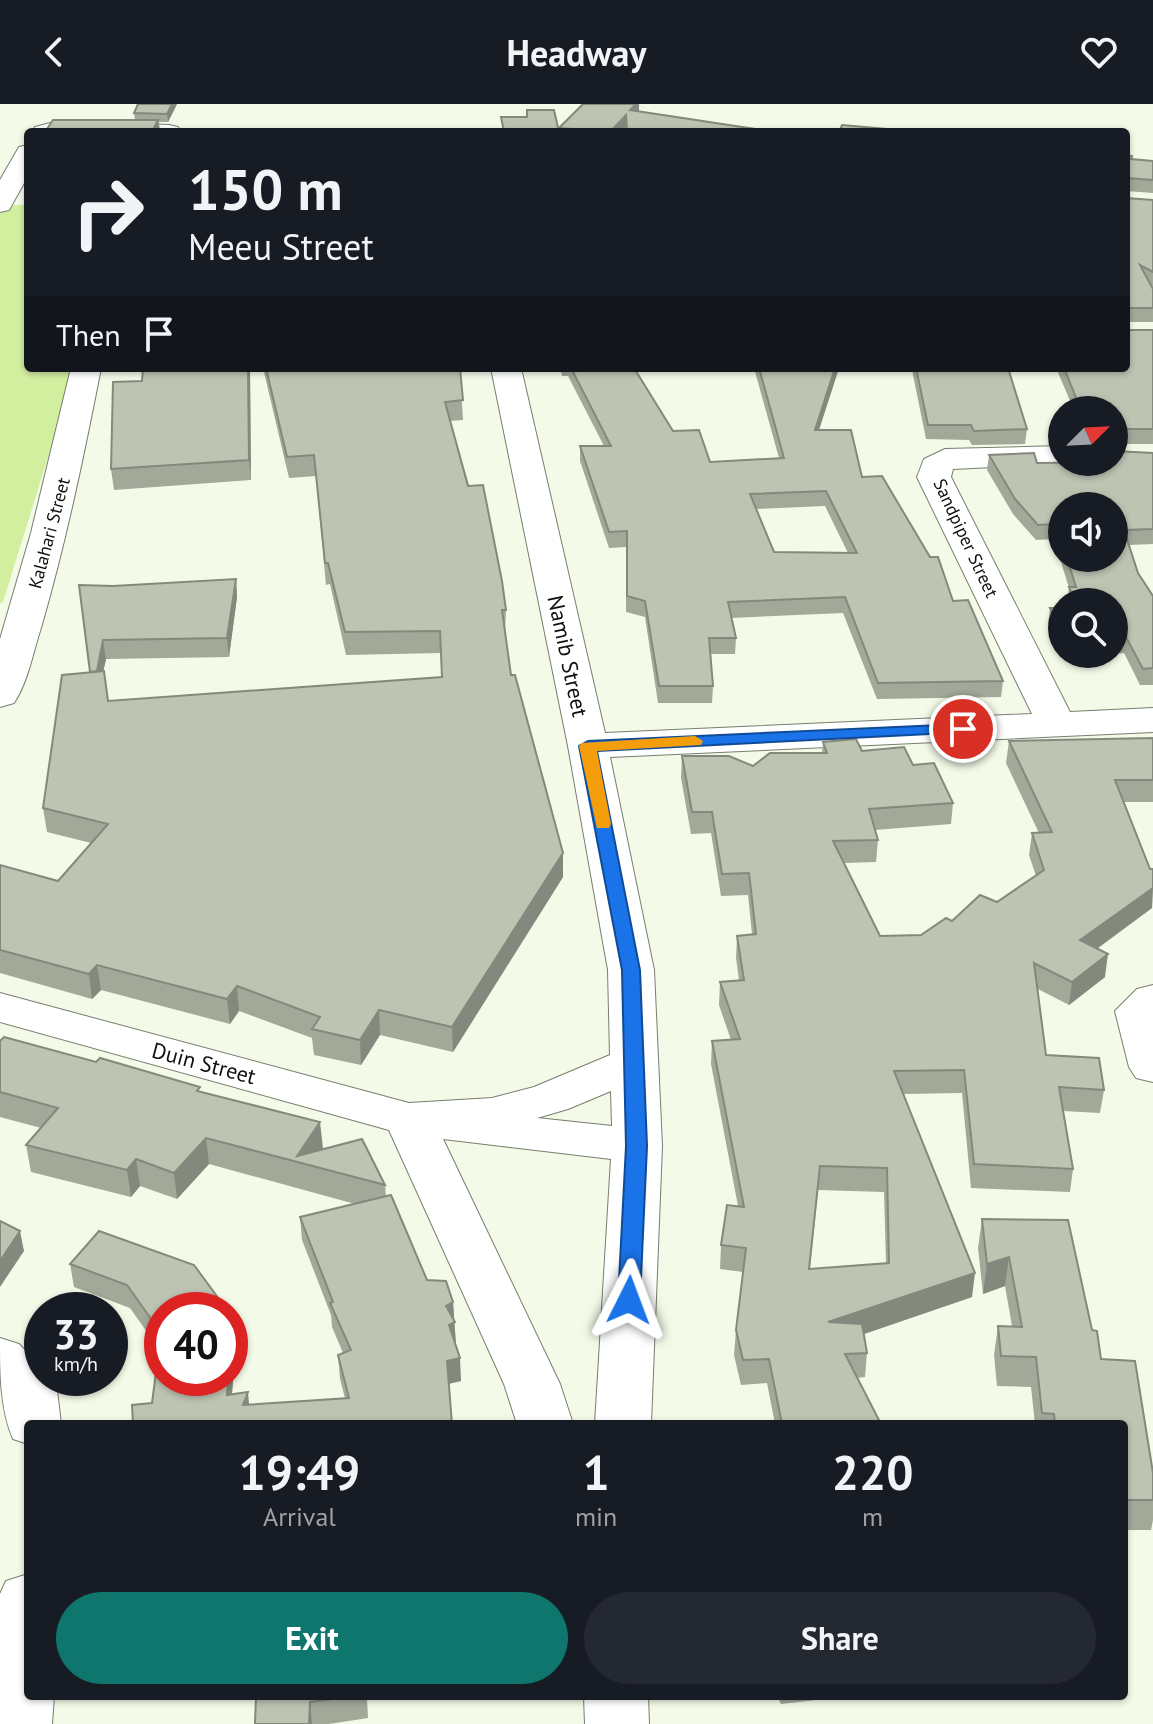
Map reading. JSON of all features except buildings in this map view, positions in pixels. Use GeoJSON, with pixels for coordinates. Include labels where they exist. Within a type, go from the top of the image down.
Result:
{"type":"FeatureCollection","features":[{"type":"Feature","properties":{"kind":"street"},"geometry":{"type":"LineString","coordinates":[[8,199],[24,161]]}},
{"type":"Feature","properties":{"kind":"street","name":"Kalahari Street"},"geometry":{"type":"LineString","coordinates":[[0,695],[11,631],[59,499],[85,372]]}},
{"type":"Feature","properties":{"kind":"street","name":"Namib Street"},"geometry":{"type":"LineString","coordinates":[[507,372],[588,746],[631,970],[637,1146],[623,1420]]}},
{"type":"Feature","properties":{"kind":"street","name":"Sandpiper Street"},"geometry":{"type":"LineString","coordinates":[[1048,456],[945,459],[936,466],[934,477],[1057,725]]}},
{"type":"Feature","properties":{"kind":"street"},"geometry":{"type":"LineString","coordinates":[[588,746],[1153,720]]}},
{"type":"Feature","properties":{"kind":"street"},"geometry":{"type":"LineString","coordinates":[[1153,999],[1138,1011],[1153,1067]]}},
{"type":"Feature","properties":{"kind":"street","name":"Duin Street"},"geometry":{"type":"LineString","coordinates":[[0,1007],[409,1119],[637,1146]]}},
{"type":"Feature","properties":{"kind":"street"},"geometry":{"type":"LineString","coordinates":[[544,1420],[532,1384],[409,1119],[492,1114],[551,1098],[635,1062]]}},
{"type":"Feature","properties":{"kind":"street"},"geometry":{"type":"LineString","coordinates":[[0,1358],[29,1390],[33,1420]]}},
{"type":"Feature","properties":{"kind":"street"},"geometry":{"type":"LineString","coordinates":[[20,1724],[24,1662]]}},
{"type":"Feature","properties":{"kind":"street"},"geometry":{"type":"LineString","coordinates":[[616,1700],[617,1724]]}},
{"type":"Feature","properties":{"kind":"green space"},"geometry":{"type":"Polygon","coordinates":[[[0,205],[24,205],[24,372],[69,372],[63,409],[3,602],[0,603],[0,205]]]}},
{"type":"Feature","properties":{"kind":"slow traffic"},"geometry":{"type":"LineString","coordinates":[[603,824],[588,746],[695,741]]}},
{"type":"Feature","properties":{"kind":"route"},"geometry":{"type":"LineString","coordinates":[[629,1300],[637,1146],[631,970],[588,746],[963,729]]}}]}
